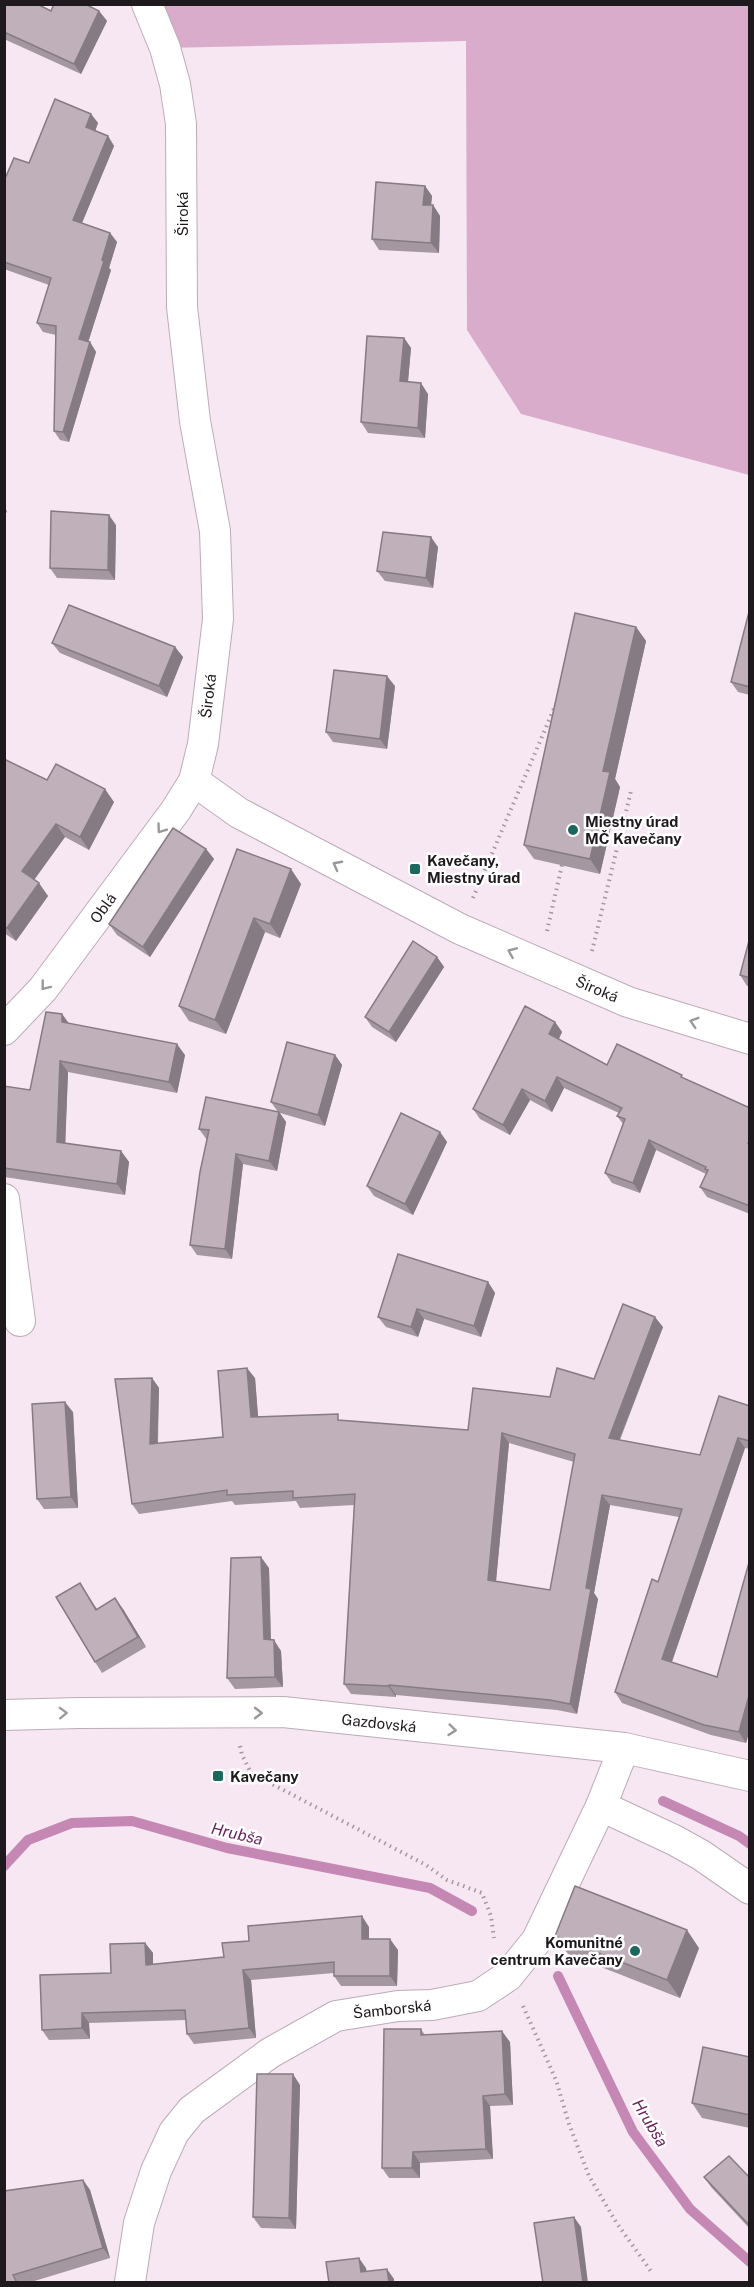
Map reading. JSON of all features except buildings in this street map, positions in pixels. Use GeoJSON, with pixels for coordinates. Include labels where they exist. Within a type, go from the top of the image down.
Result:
{"type":"FeatureCollection","features":[{"type":"Feature","properties":{"kind":"street","name":"Široká"},"geometry":{"type":"LineString","coordinates":[[147,4],[165,48],[175,84],[181,124],[182,308],[195,421],[215,531],[218,619],[203,744],[194,781],[239,813],[460,929],[627,1002],[750,1039]]}},
{"type":"Feature","properties":{"kind":"street","name":"Oblá"},"geometry":{"type":"LineString","coordinates":[[4,1030],[43,989],[176,810],[194,781]]}},
{"type":"Feature","properties":{"kind":"street"},"geometry":{"type":"LineString","coordinates":[[4,1199],[20,1321]]}},
{"type":"Feature","properties":{"kind":"street","name":"Gazdovská"},"geometry":{"type":"LineString","coordinates":[[4,1715],[283,1713],[624,1748],[750,1776]]}},
{"type":"Feature","properties":{"kind":"street","name":"Šamborská"},"geometry":{"type":"LineString","coordinates":[[130,2283],[139,2223],[156,2171],[174,2132],[192,2110],[270,2053],[336,2016],[398,2006],[432,2006],[478,1996],[508,1976],[537,1940],[602,1806],[624,1748]]}},
{"type":"Feature","properties":{"kind":"street"},"geometry":{"type":"LineString","coordinates":[[602,1806],[674,1840],[750,1889]]}},
{"type":"Feature","properties":{"kind":"path"},"geometry":{"type":"LineString","coordinates":[[460,929],[559,696]]}},
{"type":"Feature","properties":{"kind":"path"},"geometry":{"type":"LineString","coordinates":[[584,983],[631,791]]}},
{"type":"Feature","properties":{"kind":"path"},"geometry":{"type":"LineString","coordinates":[[539,964],[562,865]]}},
{"type":"Feature","properties":{"kind":"path"},"geometry":{"type":"LineString","coordinates":[[232,1713],[242,1755],[251,1773],[403,1852],[447,1880],[482,1893],[491,1916],[495,1943]]}},
{"type":"Feature","properties":{"kind":"path"},"geometry":{"type":"LineString","coordinates":[[508,1976],[536,2032],[552,2071],[589,2176],[616,2222],[653,2274]]}},
{"type":"Feature","properties":{"kind":"shaded area"},"geometry":{"type":"Polygon","coordinates":[[[147,5],[749,5],[749,475],[521,414],[467,330],[466,41],[165,48],[147,5]]]}},
{"type":"Feature","properties":{"kind":"waterway","name":"Hrubša"},"geometry":{"type":"LineString","coordinates":[[663,1801],[739,1836],[750,1844]]}},
{"type":"Feature","properties":{"kind":"waterway","name":"Hrubša"},"geometry":{"type":"LineString","coordinates":[[4,1866],[28,1840],[72,1823],[132,1821],[227,1848],[430,1888],[472,1911]]}},
{"type":"Feature","properties":{"kind":"waterway","name":"Hrubša"},"geometry":{"type":"LineString","coordinates":[[558,1976],[633,2132],[690,2209],[750,2262]]}},
{"type":"Feature","properties":{"kind":"place","name":"Miestny úrad MČ Kavečany"},"geometry":{"type":"Point","coordinates":[573,830]}},
{"type":"Feature","properties":{"kind":"place","name":"Kavečany, Miestny úrad"},"geometry":{"type":"Point","coordinates":[415,869]}},
{"type":"Feature","properties":{"kind":"place","name":"Kavečany"},"geometry":{"type":"Point","coordinates":[218,1776]}},
{"type":"Feature","properties":{"kind":"place","name":"Komunitné centrum Kavečany"},"geometry":{"type":"Point","coordinates":[635,1951]}}]}
